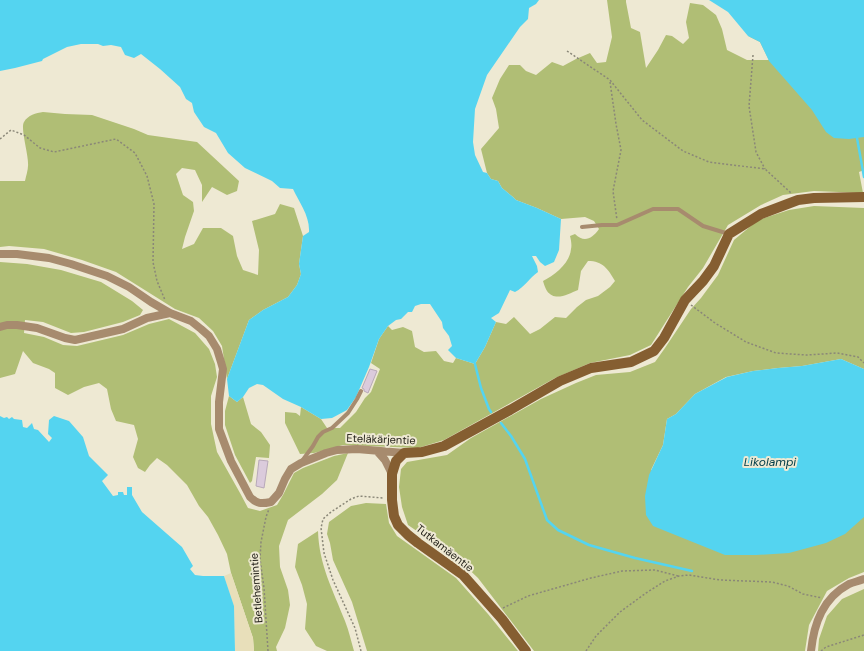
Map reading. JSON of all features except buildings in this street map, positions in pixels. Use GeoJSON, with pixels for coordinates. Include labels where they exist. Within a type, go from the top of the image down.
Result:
{"type":"FeatureCollection","features":[{"type":"Feature","properties":{"kind":"street"},"geometry":{"type":"LineString","coordinates":[[729,234],[761,214],[798,200],[814,198],[864,197]]}},
{"type":"Feature","properties":{"kind":"street","name":"Eteläkärjentie"},"geometry":{"type":"LineString","coordinates":[[271,502],[279,493],[285,478],[291,469],[301,463],[326,453],[337,450],[357,449],[404,453],[422,452],[444,446],[560,381],[591,368],[631,362],[654,352],[664,338],[685,300],[703,282],[714,266],[729,234]]}},
{"type":"Feature","properties":{"kind":"street"},"geometry":{"type":"LineString","coordinates":[[0,254],[17,254],[49,258],[107,276],[129,287],[170,313],[191,321],[202,328],[209,336],[217,350],[223,369],[219,402],[219,429],[231,461],[250,497],[260,504],[271,502]]}},
{"type":"Feature","properties":{"kind":"street"},"geometry":{"type":"LineString","coordinates":[[0,327],[12,325],[37,328],[75,340],[123,329],[147,318],[170,313]]}},
{"type":"Feature","properties":{"kind":"street"},"geometry":{"type":"LineString","coordinates":[[376,451],[386,460],[392,474]]}},
{"type":"Feature","properties":{"kind":"street","name":"Tutkamäentie"},"geometry":{"type":"LineString","coordinates":[[404,453],[396,461],[392,474],[394,516],[398,525],[408,536],[463,575],[496,612],[526,651]]}},
{"type":"Feature","properties":{"kind":"street"},"geometry":{"type":"LineString","coordinates":[[811,651],[816,625],[821,611],[830,598],[836,592],[850,584],[864,579]]}},
{"type":"Feature","properties":{"kind":"lane"},"geometry":{"type":"LineString","coordinates":[[582,227],[617,225],[653,209],[678,209],[703,226],[729,234]]}},
{"type":"Feature","properties":{"kind":"lane"},"geometry":{"type":"LineString","coordinates":[[301,463],[318,437],[323,432],[332,428],[348,413],[361,390]]}},
{"type":"Feature","properties":{"kind":"path"},"geometry":{"type":"LineString","coordinates":[[567,51],[610,80],[642,120],[683,150],[709,162],[766,169]]}},
{"type":"Feature","properties":{"kind":"path"},"geometry":{"type":"LineString","coordinates":[[753,55],[749,106],[756,152],[766,169],[798,200]]}},
{"type":"Feature","properties":{"kind":"path"},"geometry":{"type":"LineString","coordinates":[[610,80],[621,150],[613,191],[617,225]]}},
{"type":"Feature","properties":{"kind":"path"},"geometry":{"type":"LineString","coordinates":[[0,138],[10,130],[24,135],[40,148],[54,152],[116,139],[136,154],[147,176],[154,204],[153,262],[156,281],[170,313]]}},
{"type":"Feature","properties":{"kind":"path"},"geometry":{"type":"LineString","coordinates":[[685,300],[727,331],[746,342],[776,354],[807,355],[837,353],[858,357],[864,364]]}},
{"type":"Feature","properties":{"kind":"path"},"geometry":{"type":"LineString","coordinates":[[361,651],[355,628],[333,580],[324,553],[321,528],[323,519],[351,499],[359,496],[378,498],[392,497]]}},
{"type":"Feature","properties":{"kind":"path","name":"Betlehemintie"},"geometry":{"type":"LineString","coordinates":[[268,651],[264,588],[260,559],[261,542],[271,502]]}},
{"type":"Feature","properties":{"kind":"path"},"geometry":{"type":"LineString","coordinates":[[496,612],[528,596],[591,578],[622,571],[655,570],[679,576]]}},
{"type":"Feature","properties":{"kind":"path"},"geometry":{"type":"LineString","coordinates":[[586,651],[596,636],[620,612],[665,581],[679,576],[689,575],[720,580],[772,582],[788,586],[803,594],[820,598],[830,598]]}},
{"type":"Feature","properties":{"kind":"path"},"geometry":{"type":"LineString","coordinates":[[821,651],[826,647],[864,635]]}},
{"type":"Feature","properties":{"kind":"green space"},"geometry":{"type":"Polygon","coordinates":[[[607,0],[626,0],[631,28],[640,32],[646,68],[666,35],[672,36],[683,44],[689,38],[686,22],[690,3],[703,5],[716,15],[722,29],[727,50],[747,60],[769,60],[760,42],[748,36],[864,61],[864,170],[859,172],[863,193],[814,191],[783,195],[761,205],[728,225],[703,268],[688,287],[651,345],[630,355],[590,363],[555,378],[444,440],[418,448],[343,445],[314,453],[300,454],[285,423],[285,412],[296,413],[300,416],[301,407],[321,419],[327,428],[340,428],[356,412],[371,392],[380,369],[371,363],[379,339],[388,326],[392,330],[403,327],[412,331],[415,347],[424,352],[436,351],[444,361],[453,363],[456,358],[475,364],[485,347],[496,322],[506,324],[514,317],[530,334],[540,329],[555,317],[566,318],[586,300],[598,296],[615,281],[604,266],[598,262],[588,261],[581,271],[578,290],[558,297],[550,294],[546,290],[543,281],[557,272],[568,259],[571,247],[570,236],[575,234],[578,237],[588,239],[599,229],[594,221],[585,217],[561,219],[516,200],[502,188],[498,181],[491,179],[487,173],[481,149],[499,128],[496,109],[492,98],[500,79],[509,65],[520,65],[526,71],[536,75],[552,62],[563,66],[590,53],[597,63],[606,62],[612,37],[607,0]]]}},
{"type":"Feature","properties":{"kind":"green space"},"geometry":{"type":"Polygon","coordinates":[[[43,112],[92,115],[148,135],[197,142],[239,181],[237,191],[227,195],[212,187],[202,202],[202,185],[195,170],[182,168],[176,174],[183,195],[193,202],[194,211],[182,249],[194,244],[203,228],[221,228],[233,236],[237,256],[243,270],[258,275],[259,250],[252,221],[275,214],[280,204],[294,208],[303,236],[299,264],[301,274],[297,285],[288,297],[263,310],[249,320],[227,379],[222,346],[213,331],[199,318],[175,309],[116,272],[44,249],[9,246],[0,247],[0,181],[25,181],[28,161],[23,125],[30,116],[43,112]]]}},
{"type":"Feature","properties":{"kind":"green space"},"geometry":{"type":"Polygon","coordinates":[[[814,206],[864,208],[864,369],[841,359],[802,366],[753,371],[726,377],[695,394],[676,414],[667,419],[663,445],[651,470],[864,396],[864,572],[849,578],[827,591],[809,625],[805,651],[534,651],[478,578],[458,559],[408,525],[402,507],[399,487],[401,469],[407,462],[447,455],[471,438],[541,399],[576,383],[596,375],[630,372],[655,362],[691,309],[718,275],[734,240],[758,220],[789,210],[814,206]]]}},
{"type":"Feature","properties":{"kind":"green space"},"geometry":{"type":"Polygon","coordinates":[[[0,262],[27,264],[61,270],[101,282],[132,301],[143,310],[140,315],[123,322],[84,332],[71,333],[43,322],[25,320],[24,333],[44,337],[63,345],[77,346],[123,335],[149,324],[169,319],[195,333],[209,349],[215,364],[217,377],[211,396],[211,424],[217,452],[248,508],[260,511],[277,505],[294,473],[334,456],[348,453],[337,480],[322,494],[288,520],[279,546],[280,567],[288,590],[290,605],[285,628],[276,647],[277,651],[254,651],[253,638],[231,573],[227,554],[208,517],[199,506],[187,485],[167,465],[157,458],[145,472],[138,468],[133,457],[138,439],[134,425],[116,421],[111,409],[107,389],[99,383],[84,387],[68,395],[55,388],[55,373],[33,363],[23,351],[15,374],[0,378],[0,262]]]}},
{"type":"Feature","properties":{"kind":"green space"},"geometry":{"type":"Polygon","coordinates":[[[229,396],[237,402],[243,397],[251,424],[261,432],[270,445],[269,458],[256,457],[252,481],[250,483],[235,455],[225,425],[225,411],[229,396]]]}},
{"type":"Feature","properties":{"kind":"green space"},"geometry":{"type":"Polygon","coordinates":[[[366,503],[386,504],[389,523],[397,536],[456,578],[518,651],[367,651],[352,602],[333,560],[327,534],[329,522],[351,506],[366,503]]]}},
{"type":"Feature","properties":{"kind":"green space"},"geometry":{"type":"Polygon","coordinates":[[[318,531],[324,566],[354,651],[327,651],[316,646],[305,629],[307,604],[295,567],[298,544],[318,531]]]}},
{"type":"Feature","properties":{"kind":"green space"},"geometry":{"type":"Polygon","coordinates":[[[864,589],[864,651],[818,651],[819,639],[827,616],[842,599],[864,589]]]}},
{"type":"Feature","properties":{"kind":"sand"},"geometry":{"type":"Polygon","coordinates":[[[231,573],[253,638],[254,651],[235,651],[234,607],[224,576],[231,573]]]}},
{"type":"Feature","properties":{"kind":"water"},"geometry":{"type":"Polygon","coordinates":[[[0,0],[539,0],[536,4],[529,8],[528,19],[520,27],[487,75],[475,109],[473,142],[475,155],[483,172],[487,173],[491,179],[498,181],[502,188],[516,200],[561,219],[559,250],[554,262],[545,266],[536,256],[532,256],[538,272],[515,292],[510,290],[499,313],[491,318],[496,322],[485,347],[475,364],[456,358],[448,350],[452,346],[449,336],[443,328],[442,322],[430,304],[421,304],[415,306],[412,312],[408,312],[401,319],[396,320],[388,326],[379,339],[356,397],[347,410],[332,418],[321,419],[301,407],[283,399],[263,385],[257,384],[249,388],[243,397],[237,402],[229,396],[227,379],[249,320],[263,310],[288,297],[297,285],[301,274],[299,264],[303,236],[309,232],[309,226],[304,209],[293,189],[280,188],[272,181],[245,168],[228,153],[216,133],[204,127],[194,112],[192,103],[186,99],[180,87],[141,54],[134,58],[125,55],[121,47],[111,45],[103,46],[98,44],[81,44],[67,47],[43,59],[42,61],[0,71],[0,0]]]}},
{"type":"Feature","properties":{"kind":"water"},"geometry":{"type":"Polygon","coordinates":[[[709,0],[864,0],[864,137],[849,139],[834,138],[826,132],[812,110],[769,61],[760,42],[748,36],[728,12],[709,0]]]}},
{"type":"Feature","properties":{"kind":"water","name":"Likolampi"},"geometry":{"type":"Polygon","coordinates":[[[841,359],[864,369],[864,517],[845,534],[826,543],[789,553],[725,555],[653,526],[646,515],[645,496],[649,475],[663,445],[667,419],[676,414],[695,394],[727,377],[753,371],[802,366],[841,359]]]}},
{"type":"Feature","properties":{"kind":"water"},"geometry":{"type":"Polygon","coordinates":[[[0,416],[4,418],[7,417],[9,419],[12,417],[14,419],[22,420],[23,427],[27,428],[32,423],[34,429],[38,430],[49,442],[52,438],[48,434],[49,420],[54,416],[69,421],[83,437],[89,456],[108,475],[102,481],[113,496],[118,495],[118,492],[123,492],[124,495],[127,495],[127,487],[132,487],[132,495],[142,512],[182,547],[193,566],[190,569],[195,575],[224,576],[234,606],[235,651],[0,651],[0,416]]]}},
{"type":"Feature","properties":{"kind":"waterway"},"geometry":{"type":"LineString","coordinates":[[857,138],[864,177]]}},
{"type":"Feature","properties":{"kind":"waterway"},"geometry":{"type":"LineString","coordinates":[[475,364],[481,388],[491,412]]}},
{"type":"Feature","properties":{"kind":"waterway"},"geometry":{"type":"LineString","coordinates":[[501,423],[525,459],[547,520],[558,530],[589,545],[635,558],[692,571]]}}]}
